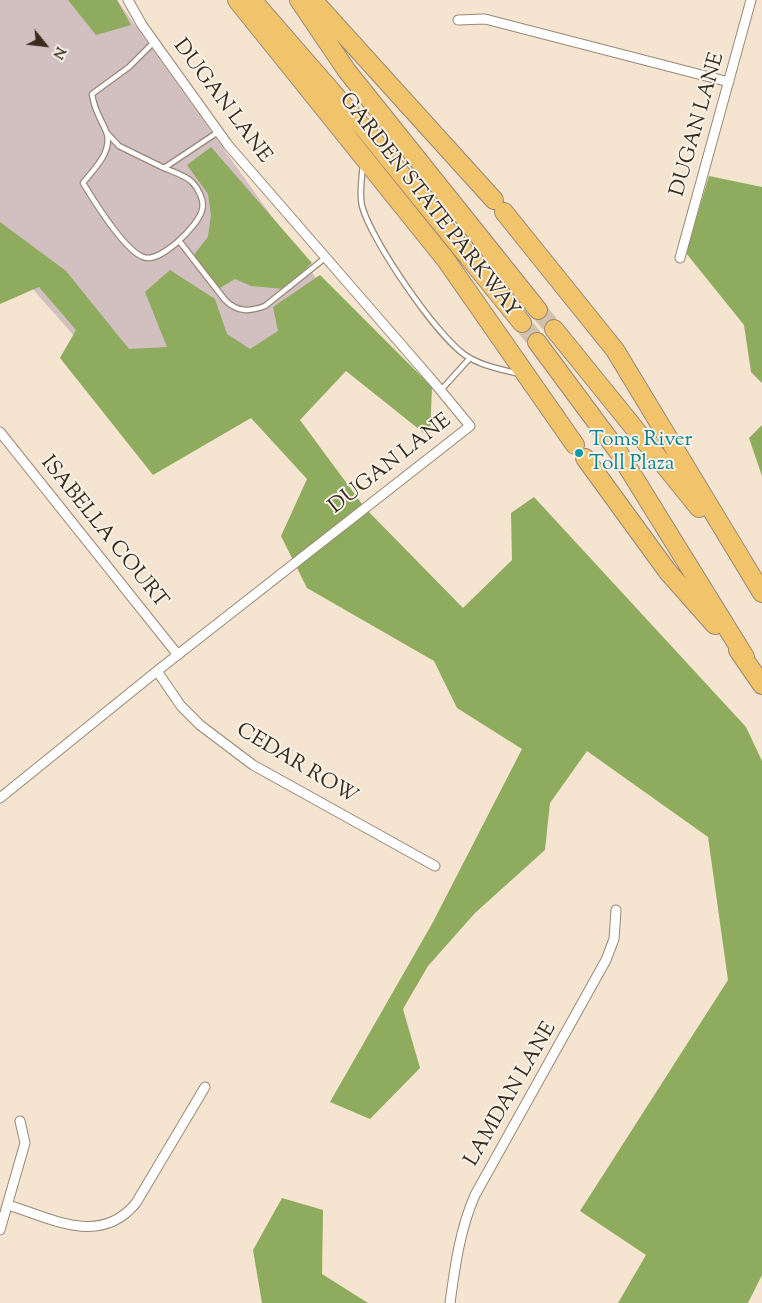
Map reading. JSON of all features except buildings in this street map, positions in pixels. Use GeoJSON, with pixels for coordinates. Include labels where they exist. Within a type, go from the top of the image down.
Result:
{"type":"FeatureCollection","features":[{"type":"Feature","properties":{"kind":"highway","name":"GARDEN STATE PARKWAY"},"geometry":{"type":"LineString","coordinates":[[237,0],[364,155],[446,260],[580,452],[668,572],[745,657],[762,685]]}},
{"type":"Feature","properties":{"kind":"highway"},"geometry":{"type":"LineString","coordinates":[[252,0],[367,132],[522,323]]}},
{"type":"Feature","properties":{"kind":"highway"},"geometry":{"type":"LineString","coordinates":[[298,0],[347,71],[538,310]]}},
{"type":"Feature","properties":{"kind":"highway","name":"GARDEN STATE PARKWAY"},"geometry":{"type":"LineString","coordinates":[[313,0],[499,206],[615,350],[736,553],[762,593]]}},
{"type":"Feature","properties":{"kind":"highway"},"geometry":{"type":"LineString","coordinates":[[554,329],[736,553]]}},
{"type":"Feature","properties":{"kind":"highway"},"geometry":{"type":"LineString","coordinates":[[537,342],[617,450],[745,657]]}},
{"type":"Feature","properties":{"kind":"street","name":"DUGAN LANE"},"geometry":{"type":"LineString","coordinates":[[0,798],[178,655],[470,426],[218,132],[154,42],[128,0]]}},
{"type":"Feature","properties":{"kind":"street","name":"DUGAN LANE"},"geometry":{"type":"LineString","coordinates":[[680,258],[751,0]]}},
{"type":"Feature","properties":{"kind":"street"},"geometry":{"type":"LineString","coordinates":[[458,20],[485,19],[729,82]]}},
{"type":"Feature","properties":{"kind":"street","name":"ISABELLA COURT"},"geometry":{"type":"LineString","coordinates":[[0,432],[178,655]]}},
{"type":"Feature","properties":{"kind":"street","name":"CEDAR ROW"},"geometry":{"type":"LineString","coordinates":[[158,671],[181,706],[200,725],[253,765],[435,866]]}},
{"type":"Feature","properties":{"kind":"street","name":"LAMDAN LANE"},"geometry":{"type":"LineString","coordinates":[[450,1303],[454,1269],[466,1217],[475,1195],[606,960],[614,939],[616,910]]}},
{"type":"Feature","properties":{"kind":"street"},"geometry":{"type":"LineString","coordinates":[[8,1205],[89,1228],[116,1221],[127,1214],[136,1203],[205,1087]]}},
{"type":"Feature","properties":{"kind":"street"},"geometry":{"type":"LineString","coordinates":[[0,1230],[26,1143],[20,1120]]}},
{"type":"Feature","properties":{"kind":"lane"},"geometry":{"type":"LineString","coordinates":[[107,132],[107,149],[83,183],[119,236],[142,257],[152,259],[180,242],[199,217],[203,208],[201,196],[192,181],[119,146],[107,132],[94,109],[92,94],[129,67],[154,42]]}},
{"type":"Feature","properties":{"kind":"lane"},"geometry":{"type":"LineString","coordinates":[[164,168],[218,132]]}},
{"type":"Feature","properties":{"kind":"lane"},"geometry":{"type":"LineString","coordinates":[[364,155],[362,204],[368,225],[416,301],[452,344],[470,358],[528,376]]}},
{"type":"Feature","properties":{"kind":"lane"},"geometry":{"type":"LineString","coordinates":[[180,242],[225,300],[233,308],[241,310],[266,306],[326,258]]}},
{"type":"Feature","properties":{"kind":"lane"},"geometry":{"type":"LineString","coordinates":[[441,390],[470,358]]}},
{"type":"Feature","properties":{"kind":"shaded area"},"geometry":{"type":"Polygon","coordinates":[[[0,0],[117,0],[341,313],[167,441],[0,252],[0,0]]]}},
{"type":"Feature","properties":{"kind":"green space"},"geometry":{"type":"Polygon","coordinates":[[[68,0],[117,0],[131,25],[96,35],[68,0]]]}},
{"type":"Feature","properties":{"kind":"green space"},"geometry":{"type":"Polygon","coordinates":[[[211,147],[312,263],[283,289],[251,286],[235,279],[220,288],[193,256],[208,237],[211,215],[208,194],[187,165],[211,147]]]}},
{"type":"Feature","properties":{"kind":"green space"},"geometry":{"type":"Polygon","coordinates":[[[709,176],[762,187],[762,383],[751,372],[744,325],[686,253],[709,176]]]}},
{"type":"Feature","properties":{"kind":"green space"},"geometry":{"type":"Polygon","coordinates":[[[0,222],[66,271],[129,349],[167,347],[145,292],[170,270],[215,299],[227,334],[250,349],[278,331],[273,307],[320,275],[432,387],[430,438],[346,371],[300,420],[365,508],[463,608],[512,560],[511,513],[534,497],[746,727],[762,761],[762,1275],[748,1303],[618,1303],[646,1255],[580,1211],[728,980],[708,837],[587,751],[550,803],[545,850],[475,913],[428,966],[403,1009],[420,1068],[370,1119],[330,1102],[433,922],[522,749],[457,708],[434,661],[307,588],[281,536],[307,479],[251,418],[153,475],[60,358],[76,330],[39,287],[0,304],[0,222]]]}},
{"type":"Feature","properties":{"kind":"green space"},"geometry":{"type":"Polygon","coordinates":[[[762,425],[762,476],[749,438],[762,425]]]}},
{"type":"Feature","properties":{"kind":"green space"},"geometry":{"type":"Polygon","coordinates":[[[282,1198],[323,1210],[322,1274],[368,1303],[262,1303],[253,1250],[282,1198]]]}},
{"type":"Feature","properties":{"kind":"tunnel"},"geometry":{"type":"LineString","coordinates":[[538,310],[554,329]]}},
{"type":"Feature","properties":{"kind":"tunnel"},"geometry":{"type":"LineString","coordinates":[[522,323],[537,342]]}},
{"type":"Feature","properties":{"kind":"place","name":"Toms River Toll Plaza"},"geometry":{"type":"Point","coordinates":[579,453]}}]}
